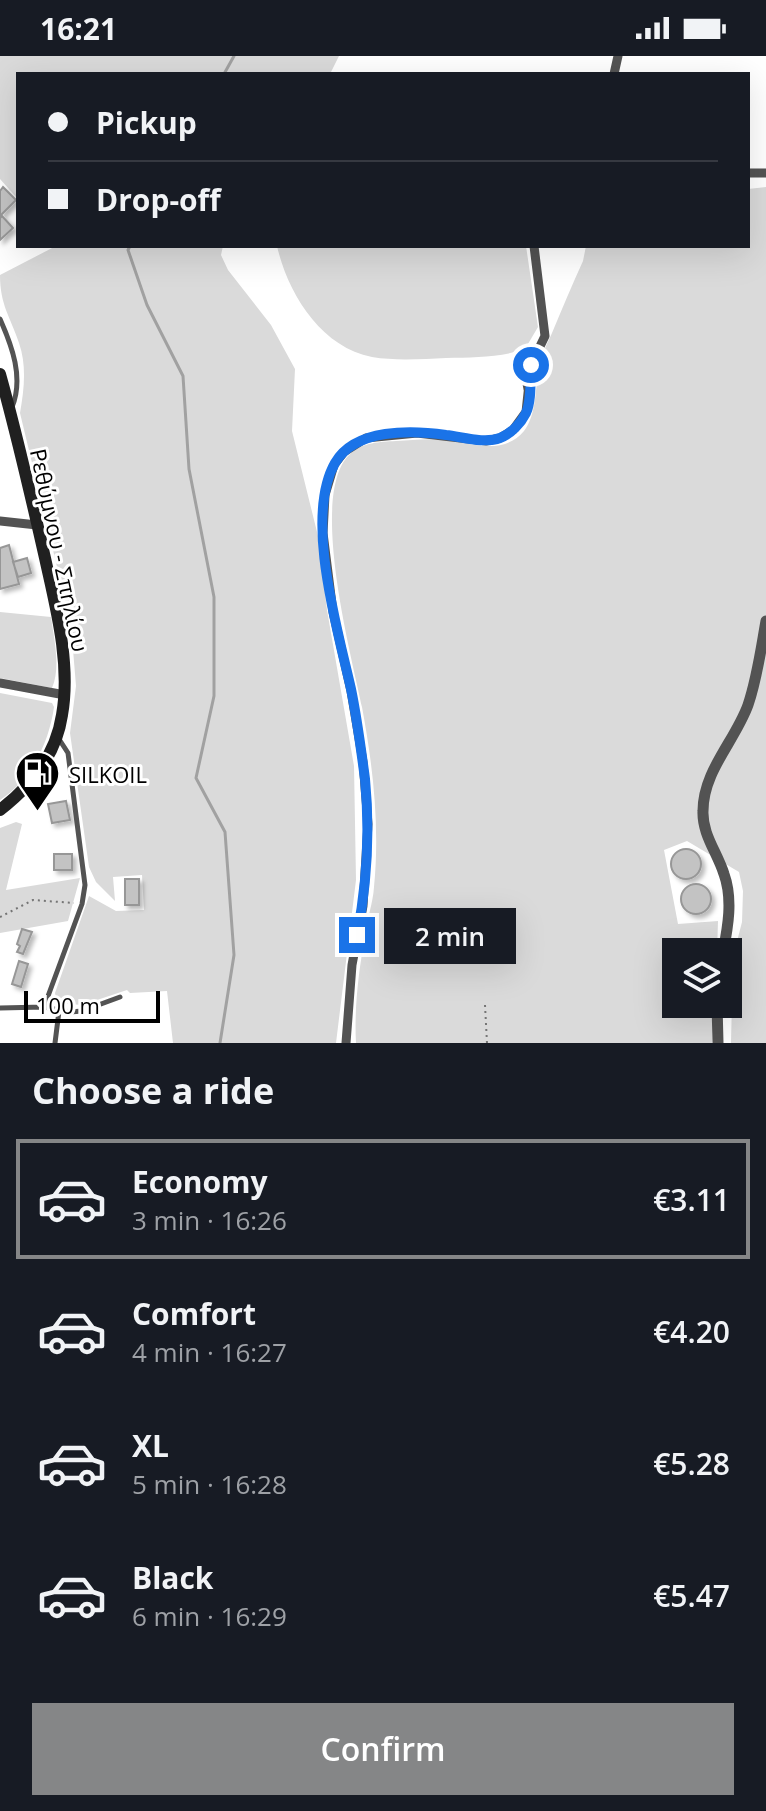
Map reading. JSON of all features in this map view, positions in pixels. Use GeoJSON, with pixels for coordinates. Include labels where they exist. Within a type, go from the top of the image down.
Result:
{"type":"FeatureCollection","features":[{"type":"Feature","properties":{"kind":"main road","name":"Ρεθύμνου - Σπηλίου"},"geometry":{"type":"LineString","coordinates":[[0,374],[59,624],[65,695],[57,736],[39,772],[0,810]]}},
{"type":"Feature","properties":{"kind":"street"},"geometry":{"type":"LineString","coordinates":[[346,1043],[352,965],[363,906],[368,824],[363,762],[331,596],[323,533],[325,495],[334,465],[344,452],[366,438],[417,433],[486,441],[500,438],[513,430],[526,412],[531,365],[545,336],[534,248]]}},
{"type":"Feature","properties":{"kind":"street"},"geometry":{"type":"LineString","coordinates":[[0,521],[37,525]]}},
{"type":"Feature","properties":{"kind":"street"},"geometry":{"type":"LineString","coordinates":[[725,938],[729,896],[725,874],[705,828],[705,795],[709,779],[748,704],[766,621]]}},
{"type":"Feature","properties":{"kind":"street"},"geometry":{"type":"LineString","coordinates":[[0,683],[65,695]]}},
{"type":"Feature","properties":{"kind":"street"},"geometry":{"type":"LineString","coordinates":[[717,1018],[718,1043]]}},
{"type":"Feature","properties":{"kind":"lane"},"geometry":{"type":"LineString","coordinates":[[0,319],[14,356],[18,381],[10,412]]}},
{"type":"Feature","properties":{"kind":"lane"},"geometry":{"type":"LineString","coordinates":[[520,358],[529,401]]}},
{"type":"Feature","properties":{"kind":"lane"},"geometry":{"type":"LineString","coordinates":[[44,1007],[82,904],[85,876],[68,753],[57,736]]}},
{"type":"Feature","properties":{"kind":"lane"},"geometry":{"type":"LineString","coordinates":[[0,1008],[44,1007],[59,1011],[82,1011],[120,997]]}},
{"type":"Feature","properties":{"kind":"lane"},"geometry":{"type":"LineString","coordinates":[[55,1043],[59,1011]]}},
{"type":"Feature","properties":{"kind":"path"},"geometry":{"type":"LineString","coordinates":[[0,917],[33,900],[82,904]]}},
{"type":"Feature","properties":{"kind":"path"},"geometry":{"type":"LineString","coordinates":[[485,1005],[487,1043]]}},
{"type":"Feature","properties":{"kind":"shaded area"},"geometry":{"type":"Polygon","coordinates":[[[0,56],[339,56],[331,72],[16,72],[16,197],[0,179],[0,56]]]}},
{"type":"Feature","properties":{"kind":"shaded area"},"geometry":{"type":"Polygon","coordinates":[[[766,187],[766,1043],[731,1043],[732,1018],[742,1018],[742,938],[738,938],[743,891],[739,872],[687,841],[664,850],[678,924],[718,921],[717,938],[662,938],[662,1018],[712,1018],[712,1043],[356,1043],[359,975],[374,887],[376,819],[366,729],[336,575],[332,537],[338,474],[350,454],[372,443],[432,439],[497,446],[516,439],[531,417],[541,358],[583,261],[586,248],[750,248],[750,189],[766,187]]]}},
{"type":"Feature","properties":{"kind":"shaded area"},"geometry":{"type":"Polygon","coordinates":[[[52,248],[223,248],[221,255],[228,270],[271,325],[295,369],[292,431],[318,536],[327,610],[354,766],[356,880],[336,1043],[173,1043],[167,991],[130,993],[127,990],[82,1005],[57,1003],[55,993],[89,896],[116,911],[144,910],[142,875],[113,877],[115,901],[96,882],[89,867],[70,733],[76,686],[71,625],[20,413],[24,378],[22,352],[4,303],[0,275],[52,248]]]}},
{"type":"Feature","properties":{"kind":"shaded area"},"geometry":{"type":"Polygon","coordinates":[[[278,248],[526,248],[538,327],[525,349],[505,354],[419,359],[372,357],[337,342],[322,330],[298,300],[278,248]]]}},
{"type":"Feature","properties":{"kind":"shaded area"},"geometry":{"type":"Polygon","coordinates":[[[0,612],[51,617],[56,662],[52,688],[0,678],[0,612]]]}},
{"type":"Feature","properties":{"kind":"shaded area"},"geometry":{"type":"Polygon","coordinates":[[[0,693],[52,703],[54,707],[48,734],[37,760],[21,782],[0,800],[0,693]]]}},
{"type":"Feature","properties":{"kind":"shaded area"},"geometry":{"type":"Polygon","coordinates":[[[16,822],[22,824],[6,890],[80,878],[68,921],[0,933],[0,828],[16,822]]]}},
{"type":"Feature","properties":{"kind":"building"},"geometry":{"type":"Polygon","coordinates":[[[3,187],[16,200],[0,216],[0,191],[3,187]]]}},
{"type":"Feature","properties":{"kind":"building"},"geometry":{"type":"Polygon","coordinates":[[[2,216],[13,228],[0,240],[0,218],[2,216]]]}},
{"type":"Feature","properties":{"kind":"building"},"geometry":{"type":"Polygon","coordinates":[[[9,545],[19,584],[0,589],[0,548],[9,545]]]}},
{"type":"Feature","properties":{"kind":"building"},"geometry":{"type":"Polygon","coordinates":[[[27,558],[31,573],[18,577],[13,562],[27,558]]]}},
{"type":"Feature","properties":{"kind":"building"},"geometry":{"type":"Polygon","coordinates":[[[66,801],[70,820],[52,823],[48,804],[66,801]]]}},
{"type":"Feature","properties":{"kind":"building"},"geometry":{"type":"Polygon","coordinates":[[[686,849],[692,850],[700,858],[700,870],[692,878],[686,879],[680,878],[672,870],[671,864],[672,858],[680,850],[686,849]]]}},
{"type":"Feature","properties":{"kind":"building"},"geometry":{"type":"Polygon","coordinates":[[[54,854],[72,854],[72,870],[54,870],[54,854]]]}},
{"type":"Feature","properties":{"kind":"building"},"geometry":{"type":"Polygon","coordinates":[[[125,879],[139,879],[139,905],[125,905],[125,879]]]}},
{"type":"Feature","properties":{"kind":"building"},"geometry":{"type":"Polygon","coordinates":[[[696,884],[702,885],[710,893],[710,905],[702,913],[696,914],[690,913],[682,905],[681,899],[682,893],[690,885],[696,884]]]}},
{"type":"Feature","properties":{"kind":"building"},"geometry":{"type":"Polygon","coordinates":[[[22,929],[32,932],[23,954],[17,952],[22,929]]]}},
{"type":"Feature","properties":{"kind":"building"},"geometry":{"type":"Polygon","coordinates":[[[19,961],[28,964],[21,987],[12,984],[19,961]]]}},
{"type":"Feature","properties":{"kind":"waterway"},"geometry":{"type":"LineString","coordinates":[[225,72],[234,56]]}},
{"type":"Feature","properties":{"kind":"waterway"},"geometry":{"type":"LineString","coordinates":[[129,248],[147,305],[183,376],[189,469],[214,597],[214,696],[196,778],[225,832],[234,955],[220,1043]]}},
{"type":"Feature","properties":{"kind":"place","name":"SILKOIL"},"geometry":{"type":"Point","coordinates":[38,813]}},
{"type":"Feature","properties":{"kind":"route"},"geometry":{"type":"LineString","coordinates":[[357,935],[363,906],[368,824],[363,762],[333,612],[323,533],[325,495],[334,465],[344,452],[366,438],[417,433],[486,441],[500,438],[513,430],[526,412],[531,365]]}}]}
